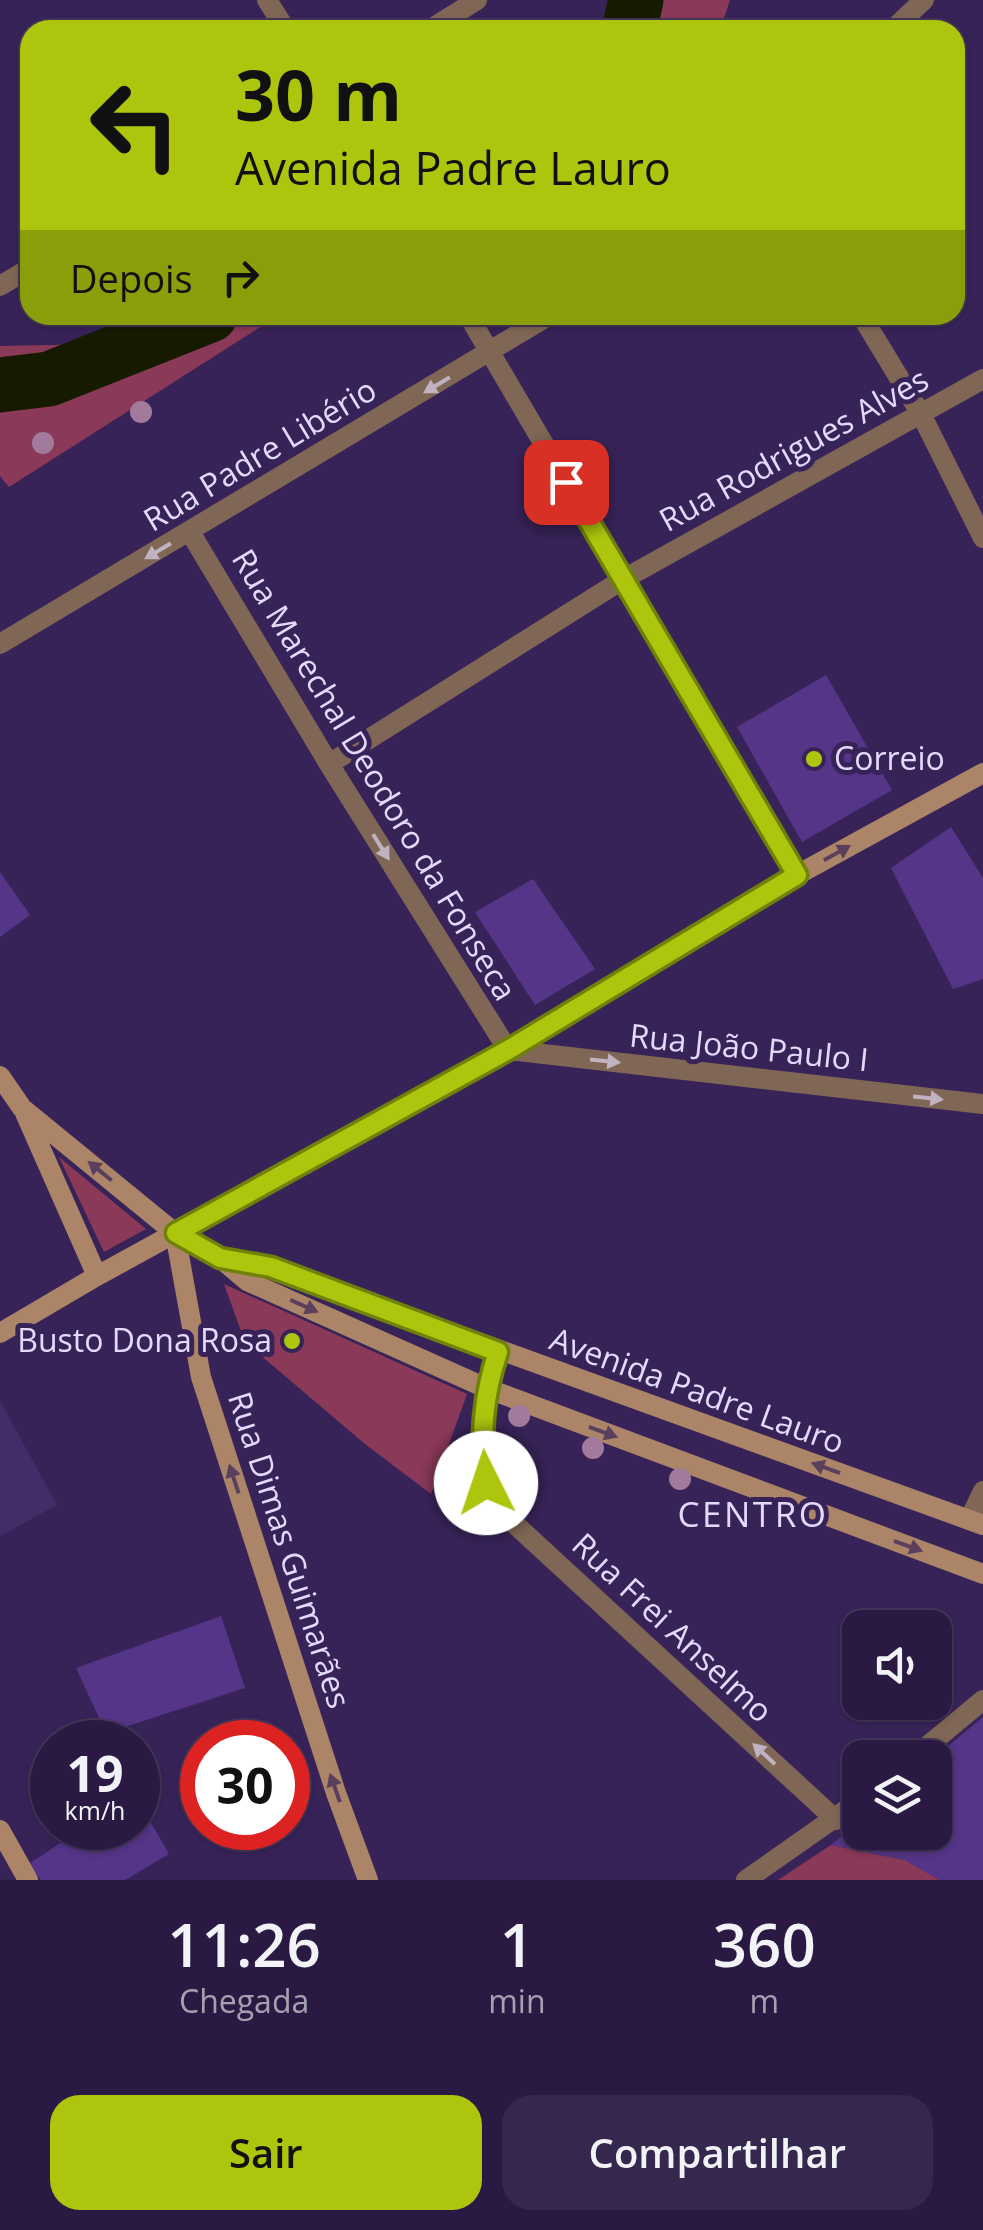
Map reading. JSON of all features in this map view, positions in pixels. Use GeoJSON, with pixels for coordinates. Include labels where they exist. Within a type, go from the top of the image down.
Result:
{"type":"FeatureCollection","features":[{"type":"Feature","properties":{"kind":"street"},"geometry":{"type":"LineString","coordinates":[[445,20],[478,0]]}},
{"type":"Feature","properties":{"kind":"street"},"geometry":{"type":"LineString","coordinates":[[903,20],[924,0]]}},
{"type":"Feature","properties":{"kind":"street"},"geometry":{"type":"LineString","coordinates":[[474,325],[797,875]]}},
{"type":"Feature","properties":{"kind":"street","name":"Rua Padre Libério"},"geometry":{"type":"LineString","coordinates":[[0,644],[534,325]]}},
{"type":"Feature","properties":{"kind":"street"},"geometry":{"type":"LineString","coordinates":[[866,325],[920,414],[983,538]]}},
{"type":"Feature","properties":{"kind":"street","name":"Rua Rodrigues Alves"},"geometry":{"type":"LineString","coordinates":[[330,764],[622,580],[983,378]]}},
{"type":"Feature","properties":{"kind":"street","name":"Rua Marechal Deodoro da Fonseca"},"geometry":{"type":"LineString","coordinates":[[190,532],[508,1050]]}},
{"type":"Feature","properties":{"kind":"street"},"geometry":{"type":"LineString","coordinates":[[0,1334],[97,1276],[508,1050],[797,875],[983,773]]}},
{"type":"Feature","properties":{"kind":"street","name":"Rua João Paulo I"},"geometry":{"type":"LineString","coordinates":[[508,1050],[983,1104]]}},
{"type":"Feature","properties":{"kind":"street"},"geometry":{"type":"LineString","coordinates":[[0,1076],[22,1108],[97,1276]]}},
{"type":"Feature","properties":{"kind":"street","name":"Avenida Padre Lauro"},"geometry":{"type":"LineString","coordinates":[[22,1108],[176,1233],[220,1258],[247,1280],[486,1388],[983,1574]]}},
{"type":"Feature","properties":{"kind":"street","name":"Rua Dimas Guimarães"},"geometry":{"type":"LineString","coordinates":[[176,1233],[201,1377],[368,1880]]}},
{"type":"Feature","properties":{"kind":"street","name":"Avenida Padre Lauro"},"geometry":{"type":"LineString","coordinates":[[220,1258],[271,1267],[976,1522]]}},
{"type":"Feature","properties":{"kind":"street","name":"Rua Frei Anselmo"},"geometry":{"type":"LineString","coordinates":[[498,1352],[486,1388],[481,1448],[486,1483],[506,1516],[836,1820]]}},
{"type":"Feature","properties":{"kind":"street"},"geometry":{"type":"LineString","coordinates":[[976,1522],[983,1491]]}},
{"type":"Feature","properties":{"kind":"street"},"geometry":{"type":"LineString","coordinates":[[935,1740],[983,1700]]}},
{"type":"Feature","properties":{"kind":"street"},"geometry":{"type":"LineString","coordinates":[[746,1880],[842,1815]]}},
{"type":"Feature","properties":{"kind":"street"},"geometry":{"type":"LineString","coordinates":[[0,1830],[28,1880]]}},
{"type":"Feature","properties":{"kind":"shaded area"},"geometry":{"type":"Polygon","coordinates":[[[621,0],[730,0],[723,20],[616,20],[621,0]]]}},
{"type":"Feature","properties":{"kind":"shaded area"},"geometry":{"type":"Polygon","coordinates":[[[143,325],[263,325],[9,487],[0,476],[0,346],[104,344],[143,325]]]}},
{"type":"Feature","properties":{"kind":"shaded area"},"geometry":{"type":"Polygon","coordinates":[[[59,1157],[146,1229],[104,1252],[59,1157]]]}},
{"type":"Feature","properties":{"kind":"shaded area"},"geometry":{"type":"Polygon","coordinates":[[[224,1284],[467,1394],[431,1494],[365,1444],[245,1342],[224,1284]]]}},
{"type":"Feature","properties":{"kind":"shaded area"},"geometry":{"type":"Polygon","coordinates":[[[0,1401],[57,1505],[0,1536],[0,1401]]]}},
{"type":"Feature","properties":{"kind":"shaded area"},"geometry":{"type":"Polygon","coordinates":[[[831,1845],[905,1860],[940,1880],[778,1880],[831,1845]]]}},
{"type":"Feature","properties":{"kind":"building","name":"Correio"},"geometry":{"type":"Polygon","coordinates":[[[826,675],[892,790],[802,842],[737,727],[826,675]]]}},
{"type":"Feature","properties":{"kind":"building"},"geometry":{"type":"Polygon","coordinates":[[[951,827],[983,878],[983,979],[953,989],[891,868],[951,827]]]}},
{"type":"Feature","properties":{"kind":"building"},"geometry":{"type":"Polygon","coordinates":[[[0,872],[30,915],[0,937],[0,872]]]}},
{"type":"Feature","properties":{"kind":"building"},"geometry":{"type":"Polygon","coordinates":[[[533,879],[595,969],[535,1005],[475,912],[533,879]]]}},
{"type":"Feature","properties":{"kind":"building"},"geometry":{"type":"Polygon","coordinates":[[[221,1616],[245,1688],[146,1720],[100,1720],[76,1668],[221,1616]]]}},
{"type":"Feature","properties":{"kind":"building"},"geometry":{"type":"Polygon","coordinates":[[[983,1717],[983,1880],[940,1880],[905,1860],[856,1850],[952,1850],[952,1743],[983,1717]]]}},
{"type":"Feature","properties":{"kind":"building"},"geometry":{"type":"Polygon","coordinates":[[[160,1838],[169,1854],[125,1880],[41,1880],[29,1864],[50,1850],[160,1850],[160,1838]]]}},
{"type":"Feature","properties":{"kind":"waterway"},"geometry":{"type":"LineString","coordinates":[[631,20],[636,0]]}},
{"type":"Feature","properties":{"kind":"waterway"},"geometry":{"type":"LineString","coordinates":[[0,385],[49,379],[185,325]]}},
{"type":"Feature","properties":{"kind":"place","name":"Correio"},"geometry":{"type":"Point","coordinates":[814,759]}},
{"type":"Feature","properties":{"kind":"place","name":"Busto Dona Rosa"},"geometry":{"type":"Point","coordinates":[292,1341]}},
{"type":"Feature","properties":{"kind":"district","name":"CENTRO"},"geometry":{"type":"Point","coordinates":[753,1515]}},
{"type":"Feature","properties":{"kind":"route"},"geometry":{"type":"LineString","coordinates":[[486,1483],[481,1448],[486,1388],[498,1352],[271,1267],[220,1258],[176,1233],[508,1050],[797,875],[566,482]]}}]}
